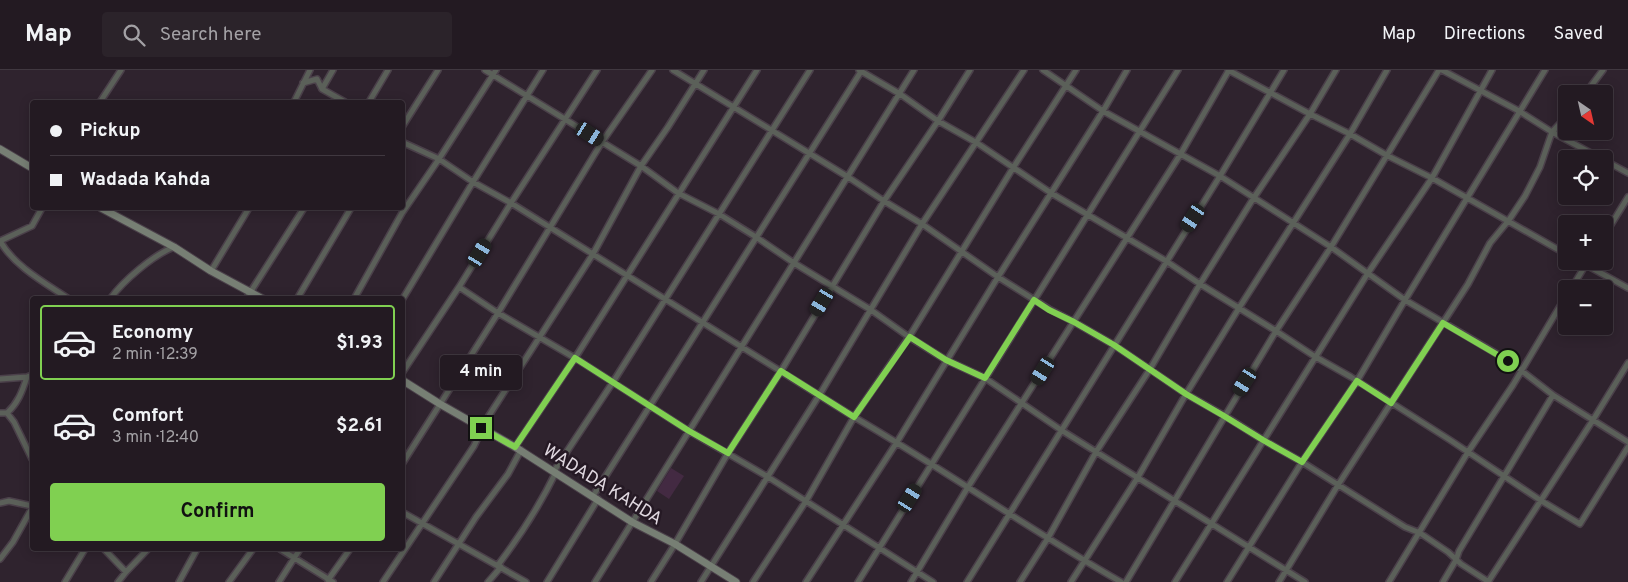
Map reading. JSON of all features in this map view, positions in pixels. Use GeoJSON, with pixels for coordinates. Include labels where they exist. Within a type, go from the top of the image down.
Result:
{"type":"FeatureCollection","features":[{"type":"Feature","properties":{"kind":"main road"},"geometry":{"type":"LineString","coordinates":[[0,149],[30,167]]}},
{"type":"Feature","properties":{"kind":"main road"},"geometry":{"type":"LineString","coordinates":[[105,210],[174,247],[211,271],[258,296]]}},
{"type":"Feature","properties":{"kind":"main road","name":"WADADA KAHDA"},"geometry":{"type":"LineString","coordinates":[[405,382],[518,449],[632,522],[675,544],[736,582]]}},
{"type":"Feature","properties":{"kind":"street"},"geometry":{"type":"LineString","coordinates":[[101,100],[121,70]]}},
{"type":"Feature","properties":{"kind":"street"},"geometry":{"type":"LineString","coordinates":[[295,100],[310,70]]}},
{"type":"Feature","properties":{"kind":"street"},"geometry":{"type":"LineString","coordinates":[[322,89],[333,70]]}},
{"type":"Feature","properties":{"kind":"street"},"geometry":{"type":"LineString","coordinates":[[370,100],[388,70]]}},
{"type":"Feature","properties":{"kind":"street"},"geometry":{"type":"LineString","coordinates":[[405,121],[438,70]]}},
{"type":"Feature","properties":{"kind":"street"},"geometry":{"type":"LineString","coordinates":[[485,70],[495,73],[526,96],[641,166],[678,193],[719,214],[756,237],[946,360],[985,378],[1061,430],[1305,582]]}},
{"type":"Feature","properties":{"kind":"street"},"geometry":{"type":"LineString","coordinates":[[404,296],[472,182],[543,70]]}},
{"type":"Feature","properties":{"kind":"street"},"geometry":{"type":"LineString","coordinates":[[405,369],[460,287],[511,202],[597,70]]}},
{"type":"Feature","properties":{"kind":"street"},"geometry":{"type":"LineString","coordinates":[[405,459],[498,313],[602,142],[652,70]]}},
{"type":"Feature","properties":{"kind":"street"},"geometry":{"type":"LineString","coordinates":[[673,70],[922,224],[1049,310],[1114,345],[1186,394],[1302,462],[1405,527],[1420,533],[1488,582],[1628,363]]}},
{"type":"Feature","properties":{"kind":"street"},"geometry":{"type":"LineString","coordinates":[[405,549],[474,446],[482,428],[593,254],[641,166],[704,70]]}},
{"type":"Feature","properties":{"kind":"street"},"geometry":{"type":"LineString","coordinates":[[434,582],[508,474],[518,449],[757,70]]}},
{"type":"Feature","properties":{"kind":"street"},"geometry":{"type":"LineString","coordinates":[[488,582],[526,525],[546,492],[555,472],[810,70]]}},
{"type":"Feature","properties":{"kind":"street"},"geometry":{"type":"LineString","coordinates":[[546,582],[649,406],[861,70],[900,94],[938,122],[977,143],[1051,193],[1166,261],[1580,524],[1628,447]]}},
{"type":"Feature","properties":{"kind":"street"},"geometry":{"type":"LineString","coordinates":[[595,582],[914,70]]}},
{"type":"Feature","properties":{"kind":"street"},"geometry":{"type":"LineString","coordinates":[[651,582],[728,453],[781,371],[884,201],[938,122],[970,70]]}},
{"type":"Feature","properties":{"kind":"street"},"geometry":{"type":"LineString","coordinates":[[701,582],[820,394],[922,224],[1024,70]]}},
{"type":"Feature","properties":{"kind":"street"},"geometry":{"type":"LineString","coordinates":[[1043,70],[1103,111],[1220,176],[1253,199],[1331,247],[1405,300],[1508,361],[1554,395],[1628,442]]}},
{"type":"Feature","properties":{"kind":"street"},"geometry":{"type":"LineString","coordinates":[[753,582],[806,501],[854,417],[910,337],[1013,168],[1076,70]]}},
{"type":"Feature","properties":{"kind":"street"},"geometry":{"type":"LineString","coordinates":[[806,582],[897,442],[1127,70]]}},
{"type":"Feature","properties":{"kind":"street"},"geometry":{"type":"LineString","coordinates":[[858,582],[1178,70]]}},
{"type":"Feature","properties":{"kind":"street"},"geometry":{"type":"LineString","coordinates":[[911,582],[968,487],[1180,155],[1229,70],[1432,178],[1558,249]]}},
{"type":"Feature","properties":{"kind":"street"},"geometry":{"type":"LineString","coordinates":[[966,582],[1220,176],[1284,70]]}},
{"type":"Feature","properties":{"kind":"street"},"geometry":{"type":"LineString","coordinates":[[1020,582],[1048,538],[1096,452],[1150,369],[1253,199],[1310,114],[1336,70]]}},
{"type":"Feature","properties":{"kind":"street"},"geometry":{"type":"LineString","coordinates":[[1071,582],[1138,477],[1239,308],[1350,134],[1387,70]]}},
{"type":"Feature","properties":{"kind":"street"},"geometry":{"type":"LineString","coordinates":[[1126,582],[1276,331],[1331,247],[1441,70],[1520,111],[1552,132],[1586,150]]}},
{"type":"Feature","properties":{"kind":"street"},"geometry":{"type":"LineString","coordinates":[[1174,582],[1314,356],[1432,178],[1492,70]]}},
{"type":"Feature","properties":{"kind":"street"},"geometry":{"type":"LineString","coordinates":[[1227,582],[1302,462],[1357,381],[1545,70]]}},
{"type":"Feature","properties":{"kind":"street"},"geometry":{"type":"LineString","coordinates":[[1592,85],[1603,70]]}},
{"type":"Feature","properties":{"kind":"street"},"geometry":{"type":"LineString","coordinates":[[405,209],[495,73]]}},
{"type":"Feature","properties":{"kind":"street"},"geometry":{"type":"LineString","coordinates":[[304,84],[318,79],[322,89],[341,100]]}},
{"type":"Feature","properties":{"kind":"street"},"geometry":{"type":"LineString","coordinates":[[1279,582],[1338,485],[1468,284],[1490,244],[1525,196],[1540,167],[1552,132],[1558,126]]}},
{"type":"Feature","properties":{"kind":"street"},"geometry":{"type":"LineString","coordinates":[[405,143],[439,159],[472,182],[511,202],[897,442],[1083,561],[1121,582]]}},
{"type":"Feature","properties":{"kind":"street"},"geometry":{"type":"LineString","coordinates":[[1613,165],[1628,173]]}},
{"type":"Feature","properties":{"kind":"street"},"geometry":{"type":"LineString","coordinates":[[1613,221],[1628,197]]}},
{"type":"Feature","properties":{"kind":"street"},"geometry":{"type":"LineString","coordinates":[[41,210],[32,226],[0,241],[6,252],[26,270],[65,296]]}},
{"type":"Feature","properties":{"kind":"street"},"geometry":{"type":"LineString","coordinates":[[211,271],[248,210]]}},
{"type":"Feature","properties":{"kind":"street"},"geometry":{"type":"LineString","coordinates":[[248,296],[303,210]]}},
{"type":"Feature","properties":{"kind":"street"},"geometry":{"type":"LineString","coordinates":[[299,296],[350,210]]}},
{"type":"Feature","properties":{"kind":"street"},"geometry":{"type":"LineString","coordinates":[[356,296],[404,210]]}},
{"type":"Feature","properties":{"kind":"street"},"geometry":{"type":"LineString","coordinates":[[112,296],[118,287],[162,252],[174,247]]}},
{"type":"Feature","properties":{"kind":"street"},"geometry":{"type":"LineString","coordinates":[[1598,270],[1628,288]]}},
{"type":"Feature","properties":{"kind":"street"},"geometry":{"type":"LineString","coordinates":[[460,287],[498,313],[575,358],[689,431],[768,476],[933,582]]}},
{"type":"Feature","properties":{"kind":"street"},"geometry":{"type":"LineString","coordinates":[[1390,582],[1468,452],[1513,385],[1558,309]]}},
{"type":"Feature","properties":{"kind":"street"},"geometry":{"type":"LineString","coordinates":[[0,379],[30,376],[21,397],[7,413],[0,413]]}},
{"type":"Feature","properties":{"kind":"street"},"geometry":{"type":"LineString","coordinates":[[1443,582],[1459,552],[1554,395]]}},
{"type":"Feature","properties":{"kind":"street"},"geometry":{"type":"LineString","coordinates":[[7,413],[14,422],[30,455]]}},
{"type":"Feature","properties":{"kind":"street"},"geometry":{"type":"LineString","coordinates":[[0,503],[9,501],[30,506]]}},
{"type":"Feature","properties":{"kind":"street"},"geometry":{"type":"LineString","coordinates":[[0,559],[13,542],[30,511]]}},
{"type":"Feature","properties":{"kind":"street"},"geometry":{"type":"LineString","coordinates":[[405,513],[526,582]]}},
{"type":"Feature","properties":{"kind":"street"},"geometry":{"type":"LineString","coordinates":[[65,582],[84,551]]}},
{"type":"Feature","properties":{"kind":"street"},"geometry":{"type":"LineString","coordinates":[[106,551],[126,572]]}},
{"type":"Feature","properties":{"kind":"street"},"geometry":{"type":"LineString","coordinates":[[118,582],[146,551]]}},
{"type":"Feature","properties":{"kind":"street"},"geometry":{"type":"LineString","coordinates":[[179,582],[196,551]]}},
{"type":"Feature","properties":{"kind":"street"},"geometry":{"type":"LineString","coordinates":[[229,582],[252,551]]}},
{"type":"Feature","properties":{"kind":"street"},"geometry":{"type":"LineString","coordinates":[[283,551],[330,581],[349,551]]}},
{"type":"Feature","properties":{"kind":"street"},"geometry":{"type":"LineString","coordinates":[[279,582],[299,551]]}},
{"type":"Feature","properties":{"kind":"street"},"geometry":{"type":"LineString","coordinates":[[383,582],[404,551]]}},
{"type":"Feature","properties":{"kind":"shaded area"},"geometry":{"type":"Polygon","coordinates":[[[671,468],[684,476],[669,499],[657,491],[671,468]]]}},
{"type":"Feature","properties":{"kind":"route"},"geometry":{"type":"LineString","coordinates":[[481,428],[515,447],[575,358],[689,431],[728,453],[781,371],[854,417],[910,337],[946,360],[985,378],[1034,300],[1114,345],[1186,394],[1302,462],[1357,381],[1391,403],[1443,323],[1508,361]]}}]}
